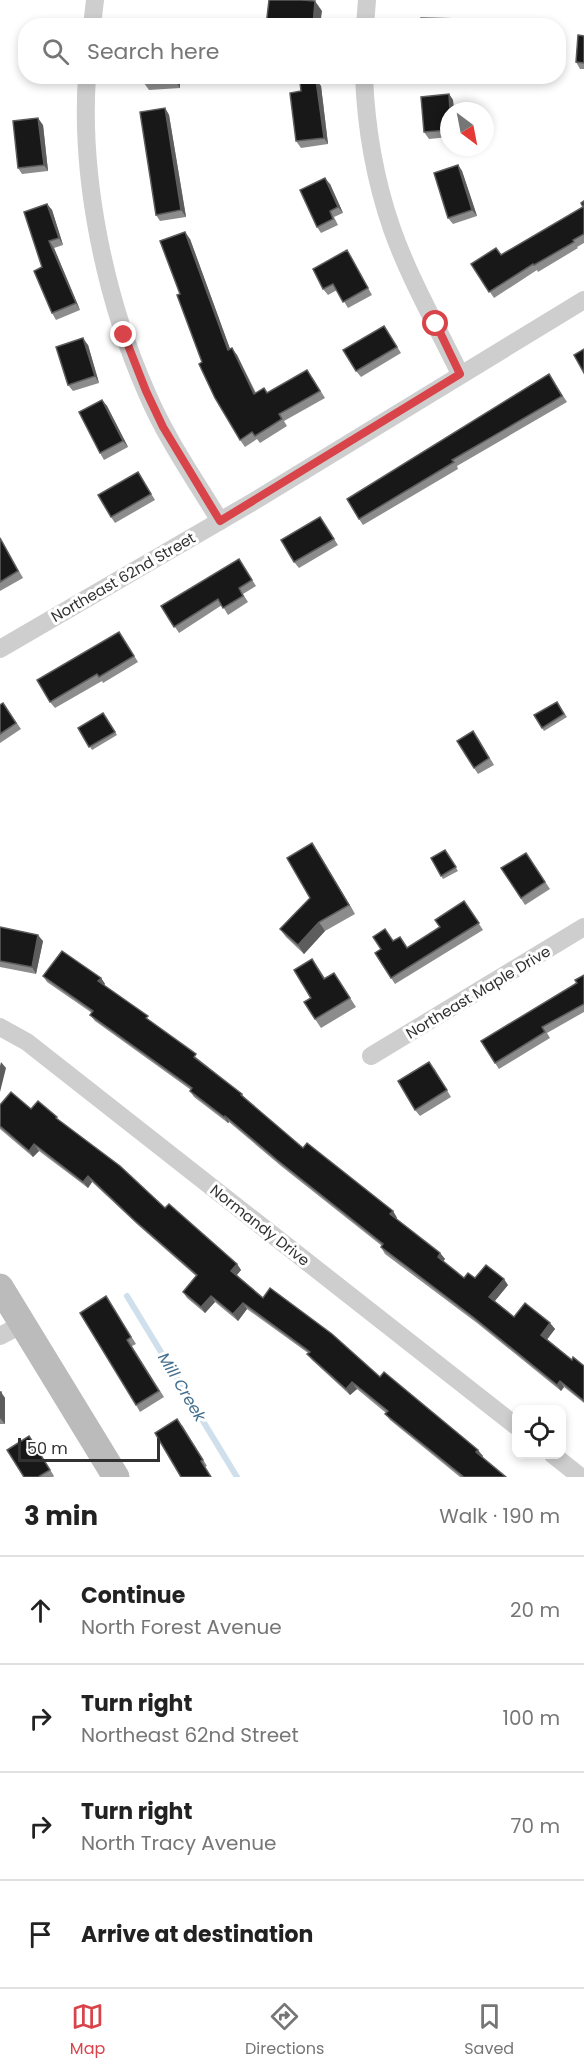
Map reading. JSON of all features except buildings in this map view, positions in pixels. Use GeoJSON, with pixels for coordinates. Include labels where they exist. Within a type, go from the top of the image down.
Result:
{"type":"FeatureCollection","features":[{"type":"Feature","properties":{"kind":"street"},"geometry":{"type":"LineString","coordinates":[[93,18],[95,0]]}},
{"type":"Feature","properties":{"kind":"street"},"geometry":{"type":"LineString","coordinates":[[366,18],[367,0]]}},
{"type":"Feature","properties":{"kind":"street"},"geometry":{"type":"LineString","coordinates":[[87,84],[86,130],[94,210],[124,335],[163,427],[220,521]]}},
{"type":"Feature","properties":{"kind":"street"},"geometry":{"type":"LineString","coordinates":[[364,84],[367,125],[377,177],[392,229],[412,278],[460,374]]}},
{"type":"Feature","properties":{"kind":"street","name":"Northeast 62nd Street"},"geometry":{"type":"LineString","coordinates":[[0,649],[220,521],[584,300]]}},
{"type":"Feature","properties":{"kind":"street","name":"Northeast Maple Drive"},"geometry":{"type":"LineString","coordinates":[[371,1056],[584,927]]}},
{"type":"Feature","properties":{"kind":"street","name":"Normandy Drive"},"geometry":{"type":"LineString","coordinates":[[0,1027],[27,1042],[512,1423]]}},
{"type":"Feature","properties":{"kind":"street"},"geometry":{"type":"LineString","coordinates":[[0,1287],[11,1330],[116,1477]]}},
{"type":"Feature","properties":{"kind":"street"},"geometry":{"type":"LineString","coordinates":[[557,1459],[581,1477]]}},
{"type":"Feature","properties":{"kind":"waterway","name":"Mill Creek"},"geometry":{"type":"LineString","coordinates":[[127,1296],[237,1477]]}},
{"type":"Feature","properties":{"kind":"route"},"geometry":{"type":"LineString","coordinates":[[124,335],[163,427],[220,521],[460,374],[436,324]]}}]}
